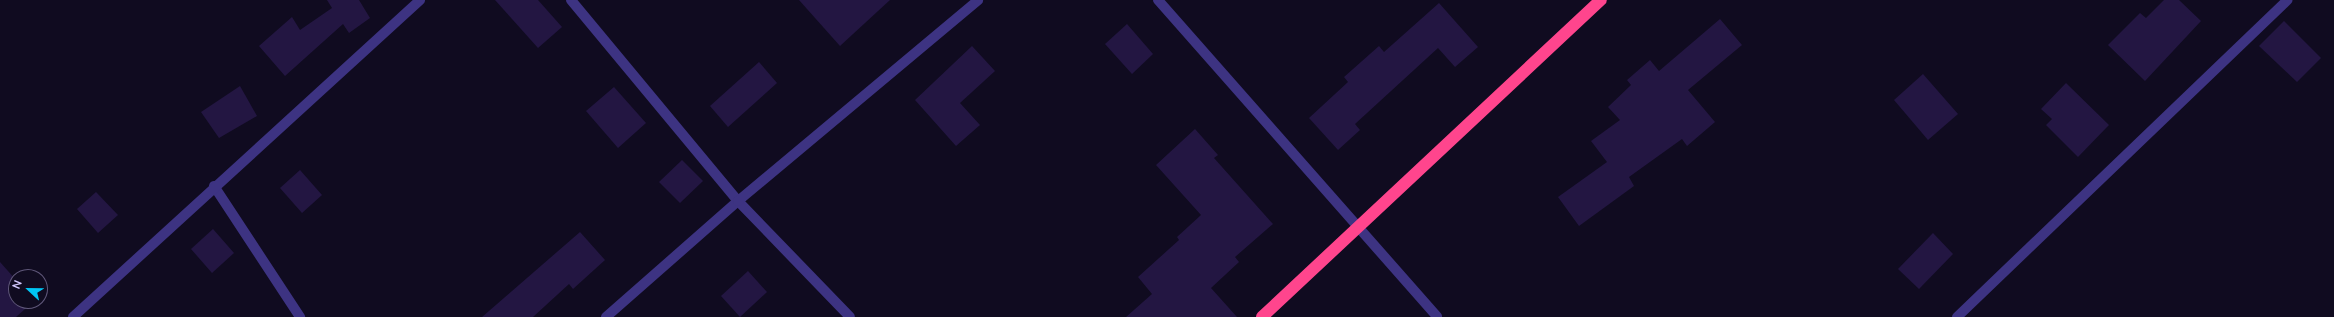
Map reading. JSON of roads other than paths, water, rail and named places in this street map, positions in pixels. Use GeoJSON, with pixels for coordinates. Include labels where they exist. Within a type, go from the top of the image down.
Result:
{"type":"FeatureCollection","features":[{"type":"Feature","properties":{"kind":"highway"},"geometry":{"type":"LineString","coordinates":[[1262,317],[1601,0]]}},
{"type":"Feature","properties":{"kind":"street"},"geometry":{"type":"LineString","coordinates":[[73,317],[214,186],[420,0]]}},
{"type":"Feature","properties":{"kind":"street"},"geometry":{"type":"LineString","coordinates":[[571,0],[738,201],[850,317]]}},
{"type":"Feature","properties":{"kind":"street"},"geometry":{"type":"LineString","coordinates":[[606,317],[738,201],[978,0]]}},
{"type":"Feature","properties":{"kind":"street"},"geometry":{"type":"LineString","coordinates":[[1158,0],[1357,228],[1437,317]]}},
{"type":"Feature","properties":{"kind":"street"},"geometry":{"type":"LineString","coordinates":[[1957,317],[2288,0]]}},
{"type":"Feature","properties":{"kind":"street"},"geometry":{"type":"LineString","coordinates":[[214,186],[300,317]]}}]}
